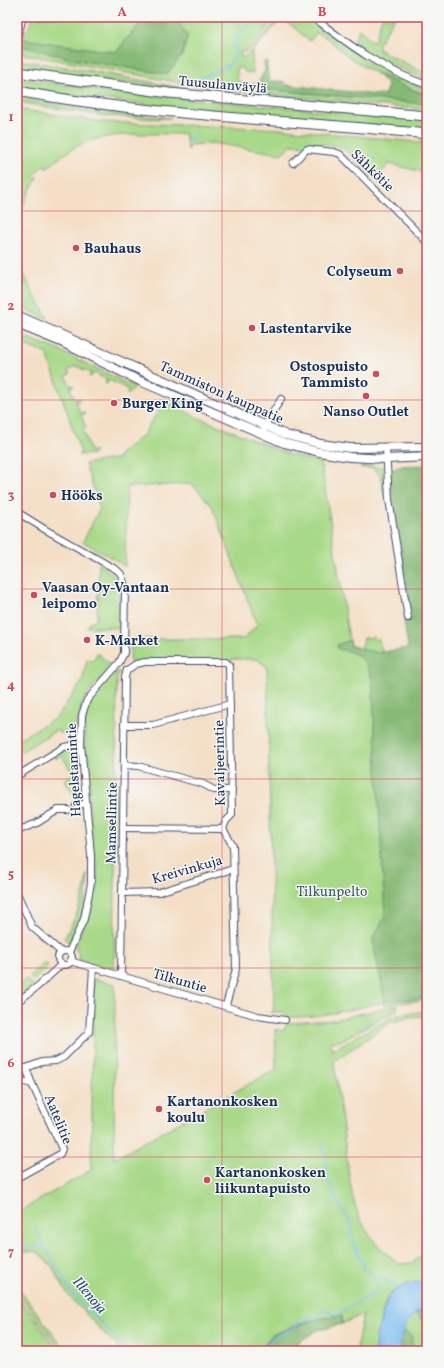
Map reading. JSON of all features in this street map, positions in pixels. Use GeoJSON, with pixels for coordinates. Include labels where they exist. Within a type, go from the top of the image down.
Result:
{"type":"FeatureCollection","features":[{"type":"Feature","properties":{"kind":"highway","name":"Tuusulanväylä"},"geometry":{"type":"LineString","coordinates":[[17,72],[169,93],[427,116]]}},
{"type":"Feature","properties":{"kind":"highway"},"geometry":{"type":"LineString","coordinates":[[17,91],[168,112],[427,134]]}},
{"type":"Feature","properties":{"kind":"main road","name":"Tammiston kauppatie"},"geometry":{"type":"LineString","coordinates":[[17,314],[264,430],[284,443],[319,452],[386,459],[427,458]]}},
{"type":"Feature","properties":{"kind":"main road","name":"Tammiston kauppatie"},"geometry":{"type":"LineString","coordinates":[[17,324],[59,341],[140,381],[264,430],[321,444],[350,448],[386,449],[427,447]]}},
{"type":"Feature","properties":{"kind":"street"},"geometry":{"type":"LineString","coordinates":[[17,39],[23,17]]}},
{"type":"Feature","properties":{"kind":"street"},"geometry":{"type":"LineString","coordinates":[[313,17],[346,43],[377,64],[395,73],[427,85]]}},
{"type":"Feature","properties":{"kind":"street","name":"Sähkötie"},"geometry":{"type":"LineString","coordinates":[[293,163],[307,149],[337,152],[427,242]]}},
{"type":"Feature","properties":{"kind":"street"},"geometry":{"type":"LineString","coordinates":[[264,430],[281,399]]}},
{"type":"Feature","properties":{"kind":"street"},"geometry":{"type":"LineString","coordinates":[[386,449],[389,499],[408,618]]}},
{"type":"Feature","properties":{"kind":"street","name":"Hagelstamintie"},"geometry":{"type":"LineString","coordinates":[[17,512],[46,530],[108,564],[121,574],[125,586],[124,653],[119,663],[87,700],[82,715],[81,744],[91,858],[90,894],[84,919],[69,952]]}},
{"type":"Feature","properties":{"kind":"street","name":"Kavaljeerintie"},"geometry":{"type":"LineString","coordinates":[[127,670],[136,664],[145,662],[226,662],[230,668],[232,815],[226,821],[223,829]]}},
{"type":"Feature","properties":{"kind":"street"},"geometry":{"type":"LineString","coordinates":[[119,663],[127,670]]}},
{"type":"Feature","properties":{"kind":"street","name":"Mamsellintie"},"geometry":{"type":"LineString","coordinates":[[122,976],[124,725],[125,677],[127,670]]}},
{"type":"Feature","properties":{"kind":"street"},"geometry":{"type":"LineString","coordinates":[[124,725],[153,725],[230,704]]}},
{"type":"Feature","properties":{"kind":"street"},"geometry":{"type":"LineString","coordinates":[[17,776],[64,747],[81,744]]}},
{"type":"Feature","properties":{"kind":"street"},"geometry":{"type":"LineString","coordinates":[[124,765],[138,766],[204,784],[214,790],[232,790]]}},
{"type":"Feature","properties":{"kind":"street"},"geometry":{"type":"LineString","coordinates":[[76,806],[86,803]]}},
{"type":"Feature","properties":{"kind":"street"},"geometry":{"type":"LineString","coordinates":[[17,831],[37,823],[58,810],[68,810]]}},
{"type":"Feature","properties":{"kind":"street"},"geometry":{"type":"LineString","coordinates":[[123,828],[223,829],[225,836],[232,843],[236,969],[226,1006]]}},
{"type":"Feature","properties":{"kind":"street","name":"Kreivinkuja"},"geometry":{"type":"LineString","coordinates":[[122,893],[159,892],[234,869]]}},
{"type":"Feature","properties":{"kind":"street"},"geometry":{"type":"LineString","coordinates":[[17,894],[32,927],[60,952],[69,952],[72,957],[70,961],[66,964],[62,964],[34,990],[17,1002]]}},
{"type":"Feature","properties":{"kind":"street"},"geometry":{"type":"LineString","coordinates":[[60,952],[58,958],[62,964]]}},
{"type":"Feature","properties":{"kind":"street","name":"Tilkuntie"},"geometry":{"type":"LineString","coordinates":[[70,961],[258,1016],[285,1020]]}},
{"type":"Feature","properties":{"kind":"street"},"geometry":{"type":"LineString","coordinates":[[17,1072],[42,1062],[56,1061],[64,1057],[89,1032],[93,968]]}},
{"type":"Feature","properties":{"kind":"street"},"geometry":{"type":"LineString","coordinates":[[26,1068],[32,1084]]}},
{"type":"Feature","properties":{"kind":"street","name":"Aatelitie"},"geometry":{"type":"LineString","coordinates":[[17,1080],[32,1084],[61,1152],[60,1154],[17,1178]]}},
{"type":"Feature","properties":{"kind":"green space"},"geometry":{"type":"Polygon","coordinates":[[[32,17],[276,17],[247,51],[240,53],[241,57],[245,57],[280,17],[307,17],[375,66],[407,82],[427,89],[427,94],[376,74],[348,56],[321,35],[316,33],[310,41],[293,27],[281,20],[252,51],[253,73],[245,72],[242,68],[237,68],[237,80],[246,85],[258,83],[261,89],[427,104],[427,110],[216,89],[18,53],[19,45],[26,47],[28,40],[23,39],[30,26],[32,17]],[[42,51],[72,59],[167,74],[42,51]]]}},
{"type":"Feature","properties":{"kind":"green space"},"geometry":{"type":"Polygon","coordinates":[[[145,17],[175,18],[188,36],[182,55],[167,74],[72,59],[22,46],[23,39],[116,52],[145,17]]]}},
{"type":"Feature","properties":{"kind":"green space"},"geometry":{"type":"Polygon","coordinates":[[[382,17],[395,17],[379,43],[379,50],[427,74],[427,79],[388,63],[370,53],[354,41],[359,29],[371,40],[375,41],[382,17]]]}},
{"type":"Feature","properties":{"kind":"green space"},"geometry":{"type":"Polygon","coordinates":[[[17,60],[91,71],[187,89],[108,81],[17,67],[17,60]]]}},
{"type":"Feature","properties":{"kind":"green space"},"geometry":{"type":"Polygon","coordinates":[[[267,61],[268,78],[271,81],[283,81],[287,85],[378,95],[385,94],[388,85],[376,73],[415,91],[427,94],[427,104],[261,89],[258,83],[265,70],[264,62],[267,61]]]}},
{"type":"Feature","properties":{"kind":"green space"},"geometry":{"type":"Polygon","coordinates":[[[17,78],[123,93],[427,120],[427,130],[170,107],[68,95],[17,87],[17,78]]]}},
{"type":"Feature","properties":{"kind":"green space"},"geometry":{"type":"Polygon","coordinates":[[[17,98],[107,112],[171,118],[150,119],[98,115],[17,102],[17,98]]]}},
{"type":"Feature","properties":{"kind":"green space"},"geometry":{"type":"Polygon","coordinates":[[[17,109],[103,122],[283,129],[427,143],[427,173],[389,164],[375,179],[339,146],[310,143],[309,146],[291,145],[281,154],[212,143],[191,145],[188,150],[185,134],[112,136],[84,143],[66,153],[46,169],[45,164],[33,176],[38,177],[31,189],[21,213],[18,251],[21,264],[27,282],[48,318],[17,305],[17,109]]]}},
{"type":"Feature","properties":{"kind":"green space"},"geometry":{"type":"Polygon","coordinates":[[[17,334],[56,349],[135,387],[129,394],[127,393],[128,389],[109,380],[107,384],[105,383],[107,379],[93,373],[91,377],[89,376],[91,373],[76,366],[68,370],[70,374],[66,376],[70,386],[74,386],[70,388],[75,400],[79,398],[80,400],[76,401],[80,413],[84,412],[85,414],[81,415],[86,428],[83,430],[91,452],[95,450],[94,454],[78,455],[81,453],[47,354],[17,342],[17,334]]]}},
{"type":"Feature","properties":{"kind":"green space","name":"Tilkunpelto"},"geometry":{"type":"Polygon","coordinates":[[[167,402],[197,417],[288,454],[321,463],[350,646],[361,649],[364,638],[374,637],[376,640],[379,639],[382,652],[378,653],[417,647],[427,492],[427,1000],[384,1005],[384,1002],[336,1012],[300,1017],[288,1017],[283,1012],[274,1012],[267,667],[257,659],[232,659],[232,666],[231,663],[137,661],[131,664],[130,661],[131,639],[244,639],[257,625],[212,506],[192,484],[127,487],[125,567],[113,558],[83,542],[100,508],[85,464],[119,458],[119,455],[144,434],[161,406],[167,402]]]}},
{"type":"Feature","properties":{"kind":"green space"},"geometry":{"type":"Polygon","coordinates":[[[427,465],[427,998],[385,1001],[373,942],[373,937],[385,917],[372,679],[364,661],[356,655],[338,649],[337,645],[350,640],[351,646],[378,653],[408,648],[404,621],[412,620],[389,475],[392,470],[401,466],[427,465]]]}},
{"type":"Feature","properties":{"kind":"green space"},"geometry":{"type":"Polygon","coordinates":[[[361,466],[383,467],[386,495],[384,495],[380,474],[372,468],[361,468],[361,466]]]}},
{"type":"Feature","properties":{"kind":"green space"},"geometry":{"type":"Polygon","coordinates":[[[99,563],[119,580],[120,628],[86,627],[97,617],[99,563]]]}},
{"type":"Feature","properties":{"kind":"green space"},"geometry":{"type":"Polygon","coordinates":[[[97,653],[112,666],[87,695],[78,720],[77,732],[59,733],[57,730],[17,754],[17,740],[56,718],[82,682],[87,659],[93,661],[97,653]]]}},
{"type":"Feature","properties":{"kind":"green space"},"geometry":{"type":"Polygon","coordinates":[[[117,671],[120,673],[117,677],[114,971],[80,961],[79,954],[75,946],[86,920],[89,919],[97,876],[97,861],[94,858],[88,794],[90,791],[88,756],[85,752],[84,745],[84,726],[88,707],[96,693],[117,671]]]}},
{"type":"Feature","properties":{"kind":"green space"},"geometry":{"type":"Polygon","coordinates":[[[74,748],[77,800],[64,780],[73,774],[62,756],[56,759],[55,757],[66,749],[74,748]]]}},
{"type":"Feature","properties":{"kind":"green space"},"geometry":{"type":"Polygon","coordinates":[[[87,874],[83,910],[74,935],[69,943],[64,938],[73,923],[79,907],[87,874]]]}},
{"type":"Feature","properties":{"kind":"green space"},"geometry":{"type":"Polygon","coordinates":[[[45,962],[48,966],[47,968],[33,980],[31,978],[31,974],[45,962]]]}},
{"type":"Feature","properties":{"kind":"green space"},"geometry":{"type":"Polygon","coordinates":[[[26,979],[33,985],[17,999],[17,985],[26,979]]]}},
{"type":"Feature","properties":{"kind":"green space","name":"Kartanonkosken liikuntapuisto"},"geometry":{"type":"Polygon","coordinates":[[[94,979],[115,984],[114,1159],[276,1069],[275,1029],[283,1031],[288,1023],[334,1020],[398,1005],[397,1010],[340,1041],[331,1042],[332,1050],[392,1017],[402,1014],[427,1011],[427,1016],[410,1017],[390,1023],[334,1061],[351,1189],[358,1214],[371,1237],[398,1264],[412,1263],[427,1251],[427,1282],[397,1288],[390,1294],[387,1298],[382,1313],[375,1351],[356,1351],[363,1314],[342,1324],[342,1316],[335,1316],[306,1322],[286,1329],[270,1337],[261,1351],[121,1351],[68,1295],[51,1265],[36,1251],[17,1253],[17,1213],[91,1170],[94,979]]]}},
{"type":"Feature","properties":{"kind":"green space"},"geometry":{"type":"Polygon","coordinates":[[[17,1286],[66,1351],[61,1351],[17,1292],[17,1286]]]}},
{"type":"Feature","properties":{"kind":"green space"},"geometry":{"type":"Polygon","coordinates":[[[427,1292],[427,1351],[387,1351],[427,1292]]]}},
{"type":"Feature","properties":{"kind":"green space"},"geometry":{"type":"Polygon","coordinates":[[[17,1296],[58,1351],[17,1351],[17,1296]]]}},
{"type":"Feature","properties":{"kind":"green space"},"geometry":{"type":"Polygon","coordinates":[[[427,1308],[427,1326],[416,1313],[427,1308]]]}},
{"type":"Feature","properties":{"kind":"green space"},"geometry":{"type":"Polygon","coordinates":[[[342,1316],[342,1324],[316,1331],[285,1351],[261,1351],[272,1335],[315,1320],[342,1316]]]}},
{"type":"Feature","properties":{"kind":"green space"},"geometry":{"type":"Polygon","coordinates":[[[404,1331],[412,1336],[412,1351],[401,1351],[400,1339],[404,1331]]]}},
{"type":"Feature","properties":{"kind":"water"},"geometry":{"type":"Polygon","coordinates":[[[417,1282],[427,1282],[427,1308],[415,1314],[406,1325],[403,1331],[401,1351],[375,1351],[376,1336],[388,1296],[405,1285],[417,1282]]]}},
{"type":"Feature","properties":{"kind":"waterway"},"geometry":{"type":"LineString","coordinates":[[199,79],[229,65],[237,51],[233,46],[238,35],[248,26],[263,19],[263,17]]}},
{"type":"Feature","properties":{"kind":"waterway"},"geometry":{"type":"LineString","coordinates":[[188,141],[189,139],[196,137],[196,131]]}},
{"type":"Feature","properties":{"kind":"waterway"},"geometry":{"type":"LineString","coordinates":[[322,1142],[326,1162],[326,1177],[337,1201],[353,1226],[350,1233],[360,1259],[364,1263],[363,1270],[371,1271],[374,1279],[379,1281]]}},
{"type":"Feature","properties":{"kind":"waterway"},"geometry":{"type":"LineString","coordinates":[[36,1229],[45,1247]]}},
{"type":"Feature","properties":{"kind":"waterway","name":"Illenoja"},"geometry":{"type":"LineString","coordinates":[[17,1248],[45,1247],[69,1290],[117,1339],[132,1351]]}},
{"type":"Feature","properties":{"kind":"waterway"},"geometry":{"type":"LineString","coordinates":[[263,1351],[272,1339],[284,1332],[294,1329],[300,1320],[315,1317],[325,1310],[334,1314],[337,1313],[367,1297],[374,1292],[382,1278],[399,1288]]}},
{"type":"Feature","properties":{"kind":"place","name":"Bauhaus"},"geometry":{"type":"Point","coordinates":[76,248]}},
{"type":"Feature","properties":{"kind":"place","name":"Colyseum"},"geometry":{"type":"Point","coordinates":[400,271]}},
{"type":"Feature","properties":{"kind":"place","name":"Lastentarvike"},"geometry":{"type":"Point","coordinates":[252,328]}},
{"type":"Feature","properties":{"kind":"place","name":"Ostospuisto Tammisto"},"geometry":{"type":"Point","coordinates":[376,374]}},
{"type":"Feature","properties":{"kind":"place","name":"Nanso Outlet"},"geometry":{"type":"Point","coordinates":[366,396]}},
{"type":"Feature","properties":{"kind":"place","name":"Burger King"},"geometry":{"type":"Point","coordinates":[114,403]}},
{"type":"Feature","properties":{"kind":"place","name":"Hööks"},"geometry":{"type":"Point","coordinates":[53,495]}},
{"type":"Feature","properties":{"kind":"place","name":"Vaasan Oy-Vantaan leipomo"},"geometry":{"type":"Point","coordinates":[34,595]}},
{"type":"Feature","properties":{"kind":"place","name":"K-Market"},"geometry":{"type":"Point","coordinates":[87,640]}},
{"type":"Feature","properties":{"kind":"place","name":"Kartanonkosken koulu"},"geometry":{"type":"Point","coordinates":[159,1109]}},
{"type":"Feature","properties":{"kind":"place","name":"Kartanonkosken liikuntapuisto"},"geometry":{"type":"Point","coordinates":[207,1180]}}]}
